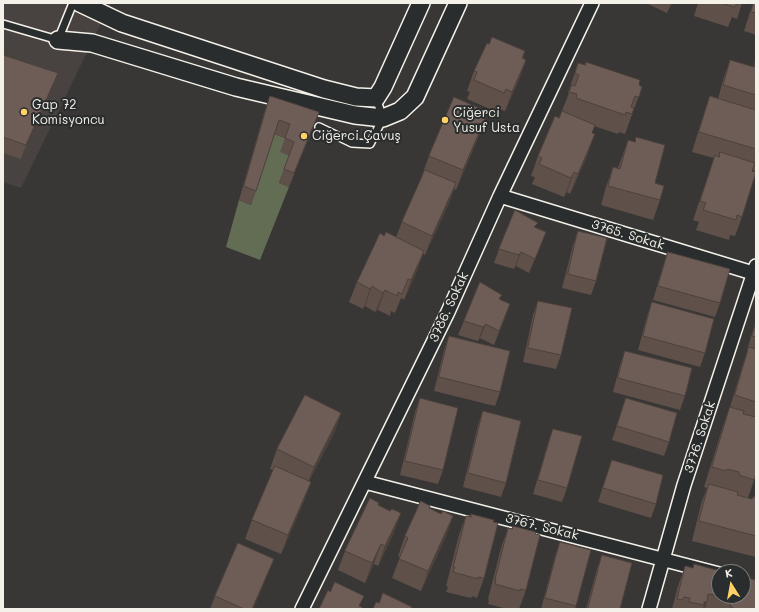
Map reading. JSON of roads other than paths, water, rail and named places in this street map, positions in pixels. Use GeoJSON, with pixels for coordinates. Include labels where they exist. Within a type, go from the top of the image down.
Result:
{"type":"FeatureCollection","features":[{"type":"Feature","properties":{"kind":"street"},"geometry":{"type":"LineString","coordinates":[[80,3],[122,23],[324,89],[356,97],[379,93],[421,3]]}},
{"type":"Feature","properties":{"kind":"street"},"geometry":{"type":"LineString","coordinates":[[58,40],[92,43],[236,87],[355,115],[383,118],[400,111],[415,97],[458,3]]}},
{"type":"Feature","properties":{"kind":"street","name":"3786. Sokak"},"geometry":{"type":"LineString","coordinates":[[302,609],[447,314],[500,196],[592,3]]}},
{"type":"Feature","properties":{"kind":"street","name":"3765. Sokak"},"geometry":{"type":"LineString","coordinates":[[500,196],[755,271]]}},
{"type":"Feature","properties":{"kind":"street","name":"3776. Sokak"},"geometry":{"type":"LineString","coordinates":[[649,609],[662,558],[684,485],[755,271]]}},
{"type":"Feature","properties":{"kind":"street","name":"3767. Sokak"},"geometry":{"type":"LineString","coordinates":[[365,482],[711,572]]}},
{"type":"Feature","properties":{"kind":"lane"},"geometry":{"type":"LineString","coordinates":[[3,24],[58,40],[73,3]]}},
{"type":"Feature","properties":{"kind":"lane"},"geometry":{"type":"LineString","coordinates":[[319,127],[352,142],[370,144],[383,118],[379,93]]}},
{"type":"Feature","properties":{"kind":"place","name":"Gap 72 Komisyoncu"},"geometry":{"type":"Point","coordinates":[24,112]}},
{"type":"Feature","properties":{"kind":"place","name":"Ciğerci Yusuf Usta"},"geometry":{"type":"Point","coordinates":[445,120]}},
{"type":"Feature","properties":{"kind":"place","name":"Ciğerci Çavuş"},"geometry":{"type":"Point","coordinates":[304,136]}}]}
